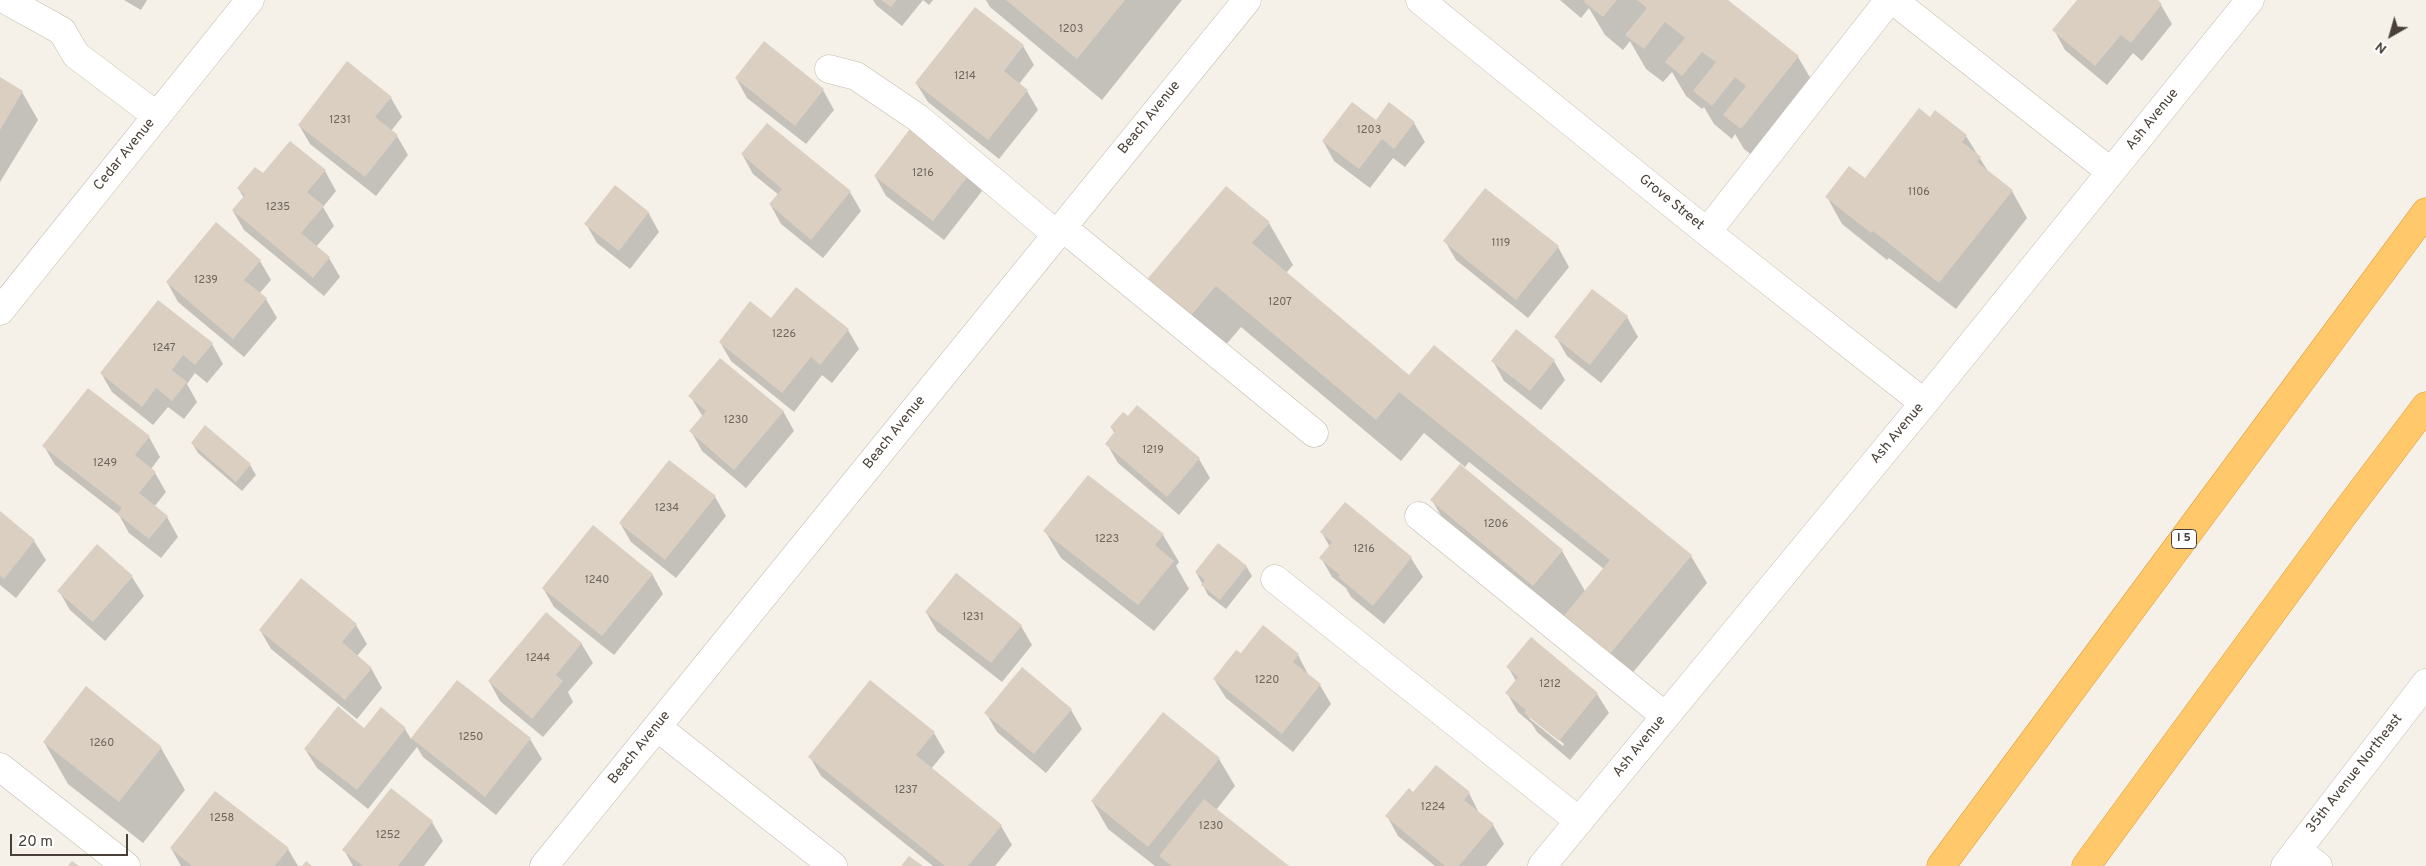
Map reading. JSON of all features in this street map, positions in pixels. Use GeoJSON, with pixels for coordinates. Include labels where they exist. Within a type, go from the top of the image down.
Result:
{"type":"FeatureCollection","features":[{"type":"Feature","properties":{"kind":"highway","name":"I 5"},"geometry":{"type":"LineString","coordinates":[[1941,866],[2426,212]]}},
{"type":"Feature","properties":{"kind":"highway"},"geometry":{"type":"LineString","coordinates":[[2086,866],[2336,524],[2426,406]]}},
{"type":"Feature","properties":{"kind":"street"},"geometry":{"type":"LineString","coordinates":[[6,0],[62,30],[76,56],[157,116]]}},
{"type":"Feature","properties":{"kind":"street","name":"Cedar Avenue"},"geometry":{"type":"LineString","coordinates":[[0,311],[250,0]]}},
{"type":"Feature","properties":{"kind":"street","name":"Beach Avenue"},"geometry":{"type":"LineString","coordinates":[[544,866],[1247,0]]}},
{"type":"Feature","properties":{"kind":"street","name":"Grove Street"},"geometry":{"type":"LineString","coordinates":[[1420,0],[1707,232],[1924,403]]}},
{"type":"Feature","properties":{"kind":"street"},"geometry":{"type":"LineString","coordinates":[[1707,232],[1891,0],[2111,172]]}},
{"type":"Feature","properties":{"kind":"street","name":"Ash Avenue"},"geometry":{"type":"LineString","coordinates":[[1542,866],[1924,403],[2250,0]]}},
{"type":"Feature","properties":{"kind":"street"},"geometry":{"type":"LineString","coordinates":[[828,69],[856,76],[918,118],[1314,433]]}},
{"type":"Feature","properties":{"kind":"street"},"geometry":{"type":"LineString","coordinates":[[1419,516],[1665,716]]}},
{"type":"Feature","properties":{"kind":"street"},"geometry":{"type":"LineString","coordinates":[[1274,579],[1579,821]]}},
{"type":"Feature","properties":{"kind":"street","name":"35th Avenue Northeast"},"geometry":{"type":"LineString","coordinates":[[2300,861],[2426,683]]}},
{"type":"Feature","properties":{"kind":"street"},"geometry":{"type":"LineString","coordinates":[[657,727],[833,866]]}},
{"type":"Feature","properties":{"kind":"street"},"geometry":{"type":"LineString","coordinates":[[0,767],[126,866]]}},
{"type":"Feature","properties":{"kind":"building"},"geometry":{"type":"Polygon","coordinates":[[[881,0],[897,0],[891,7],[881,0]]]}},
{"type":"Feature","properties":{"kind":"building"},"geometry":{"type":"Polygon","coordinates":[[[1006,0],[1125,0],[1077,59],[1006,0]]]}},
{"type":"Feature","properties":{"kind":"building"},"geometry":{"type":"Polygon","coordinates":[[[1585,0],[1617,0],[1603,17],[1584,2],[1585,0]]]}},
{"type":"Feature","properties":{"kind":"building"},"geometry":{"type":"Polygon","coordinates":[[[1637,0],[1728,0],[1799,56],[1741,129],[1723,115],[1746,86],[1735,77],[1712,106],[1693,91],[1716,62],[1702,52],[1682,76],[1665,62],[1685,38],[1665,22],[1644,49],[1625,35],[1647,8],[1637,0]]]}},
{"type":"Feature","properties":{"kind":"building"},"geometry":{"type":"Polygon","coordinates":[[[2077,0],[2158,0],[2162,4],[2131,43],[2121,35],[2095,66],[2052,30],[2077,0]]]}},
{"type":"Feature","properties":{"kind":"building"},"geometry":{"type":"Polygon","coordinates":[[[975,7],[1024,45],[1004,71],[1028,90],[988,140],[915,83],[975,7]]]}},
{"type":"Feature","properties":{"kind":"building"},"geometry":{"type":"Polygon","coordinates":[[[764,41],[824,89],[795,126],[735,78],[764,41]]]}},
{"type":"Feature","properties":{"kind":"building"},"geometry":{"type":"Polygon","coordinates":[[[347,61],[392,97],[375,117],[398,135],[365,177],[298,125],[347,61]]]}},
{"type":"Feature","properties":{"kind":"building"},"geometry":{"type":"Polygon","coordinates":[[[0,77],[23,91],[0,130],[0,77]]]}},
{"type":"Feature","properties":{"kind":"building"},"geometry":{"type":"Polygon","coordinates":[[[1352,102],[1376,120],[1389,102],[1415,122],[1394,149],[1382,139],[1359,169],[1322,141],[1352,102]]]}},
{"type":"Feature","properties":{"kind":"building"},"geometry":{"type":"Polygon","coordinates":[[[1919,108],[1930,117],[1935,110],[1967,135],[1962,142],[1981,157],[1977,162],[2013,190],[1939,283],[1873,231],[1871,233],[1825,197],[1849,166],[1865,178],[1919,108]]]}},
{"type":"Feature","properties":{"kind":"building"},"geometry":{"type":"Polygon","coordinates":[[[767,123],[851,191],[811,240],[769,204],[782,189],[741,154],[767,123]]]}},
{"type":"Feature","properties":{"kind":"building"},"geometry":{"type":"Polygon","coordinates":[[[913,125],[972,171],[933,221],[874,176],[913,125]]]}},
{"type":"Feature","properties":{"kind":"building"},"geometry":{"type":"Polygon","coordinates":[[[290,141],[326,170],[307,192],[324,206],[301,233],[330,257],[313,278],[232,210],[245,195],[237,188],[255,167],[263,173],[290,141]]]}},
{"type":"Feature","properties":{"kind":"building"},"geometry":{"type":"Polygon","coordinates":[[[615,185],[649,212],[619,251],[584,224],[615,185]]]}},
{"type":"Feature","properties":{"kind":"building"},"geometry":{"type":"Polygon","coordinates":[[[1226,186],[1270,222],[1252,243],[1409,375],[1434,345],[1692,555],[1604,661],[1558,623],[1610,560],[1399,392],[1376,420],[1216,286],[1188,319],[1144,283],[1226,186]]]}},
{"type":"Feature","properties":{"kind":"building"},"geometry":{"type":"Polygon","coordinates":[[[1485,188],[1559,246],[1516,300],[1443,241],[1485,188]]]}},
{"type":"Feature","properties":{"kind":"building"},"geometry":{"type":"Polygon","coordinates":[[[216,222],[261,260],[244,280],[267,298],[233,339],[166,282],[216,222]]]}},
{"type":"Feature","properties":{"kind":"building"},"geometry":{"type":"Polygon","coordinates":[[[796,287],[849,329],[820,365],[811,357],[782,393],[719,342],[750,301],[771,318],[796,287]]]}},
{"type":"Feature","properties":{"kind":"building"},"geometry":{"type":"Polygon","coordinates":[[[1592,289],[1628,316],[1590,365],[1554,337],[1592,289]]]}},
{"type":"Feature","properties":{"kind":"building"},"geometry":{"type":"Polygon","coordinates":[[[158,300],[213,343],[195,365],[183,355],[172,370],[187,382],[172,401],[156,388],[142,407],[100,373],[158,300]]]}},
{"type":"Feature","properties":{"kind":"building"},"geometry":{"type":"Polygon","coordinates":[[[1516,329],[1555,360],[1530,391],[1491,361],[1516,329]]]}},
{"type":"Feature","properties":{"kind":"building"},"geometry":{"type":"Polygon","coordinates":[[[720,358],[784,411],[734,470],[689,431],[706,411],[688,396],[720,358]]]}},
{"type":"Feature","properties":{"kind":"building"},"geometry":{"type":"Polygon","coordinates":[[[88,388],[150,436],[135,455],[156,472],[139,493],[168,516],[149,539],[117,514],[122,508],[42,446],[88,388]]]}},
{"type":"Feature","properties":{"kind":"building"},"geometry":{"type":"Polygon","coordinates":[[[1137,405],[1200,458],[1167,497],[1105,444],[1115,431],[1110,427],[1123,412],[1128,416],[1137,405]]]}},
{"type":"Feature","properties":{"kind":"building"},"geometry":{"type":"Polygon","coordinates":[[[205,425],[251,464],[236,482],[191,443],[205,425]]]}},
{"type":"Feature","properties":{"kind":"building"},"geometry":{"type":"Polygon","coordinates":[[[669,460],[716,496],[665,560],[619,523],[669,460]]]}},
{"type":"Feature","properties":{"kind":"building"},"geometry":{"type":"Polygon","coordinates":[[[1460,464],[1563,550],[1533,586],[1430,500],[1460,464]]]}},
{"type":"Feature","properties":{"kind":"building"},"geometry":{"type":"Polygon","coordinates":[[[1088,475],[1164,534],[1155,545],[1174,561],[1138,605],[1043,531],[1088,475]]]}},
{"type":"Feature","properties":{"kind":"building"},"geometry":{"type":"Polygon","coordinates":[[[1345,502],[1412,557],[1373,606],[1338,577],[1340,575],[1319,558],[1332,542],[1320,532],[1345,502]]]}},
{"type":"Feature","properties":{"kind":"building"},"geometry":{"type":"Polygon","coordinates":[[[0,511],[35,540],[4,579],[0,576],[0,511]]]}},
{"type":"Feature","properties":{"kind":"building"},"geometry":{"type":"Polygon","coordinates":[[[593,525],[653,574],[602,636],[542,588],[593,525]]]}},
{"type":"Feature","properties":{"kind":"building"},"geometry":{"type":"Polygon","coordinates":[[[1218,543],[1247,566],[1220,600],[1201,585],[1205,580],[1195,572],[1218,543]]]}},
{"type":"Feature","properties":{"kind":"building"},"geometry":{"type":"Polygon","coordinates":[[[97,544],[133,576],[93,622],[57,591],[97,544]]]}},
{"type":"Feature","properties":{"kind":"building"},"geometry":{"type":"Polygon","coordinates":[[[956,573],[1022,625],[991,663],[925,612],[956,573]]]}},
{"type":"Feature","properties":{"kind":"building"},"geometry":{"type":"Polygon","coordinates":[[[301,578],[357,624],[342,642],[372,668],[345,700],[259,630],[301,578]]]}},
{"type":"Feature","properties":{"kind":"building"},"geometry":{"type":"Polygon","coordinates":[[[546,612],[582,643],[556,675],[563,681],[532,719],[488,681],[546,612]]]}},
{"type":"Feature","properties":{"kind":"building"},"geometry":{"type":"Polygon","coordinates":[[[1263,625],[1299,654],[1293,662],[1321,684],[1282,734],[1213,679],[1236,650],[1241,653],[1263,625]]]}},
{"type":"Feature","properties":{"kind":"building"},"geometry":{"type":"Polygon","coordinates":[[[1531,637],[1598,693],[1559,741],[1524,713],[1526,710],[1505,693],[1518,677],[1506,667],[1531,637]]]}},
{"type":"Feature","properties":{"kind":"building"},"geometry":{"type":"Polygon","coordinates":[[[1022,667],[1072,709],[1034,754],[984,713],[1022,667]]]}},
{"type":"Feature","properties":{"kind":"building"},"geometry":{"type":"Polygon","coordinates":[[[457,680],[531,738],[485,797],[411,738],[457,680]]]}},
{"type":"Feature","properties":{"kind":"building"},"geometry":{"type":"Polygon","coordinates":[[[870,680],[935,732],[916,755],[1002,825],[968,866],[945,866],[808,757],[870,680]]]}},
{"type":"Feature","properties":{"kind":"building"},"geometry":{"type":"Polygon","coordinates":[[[86,686],[162,747],[119,802],[43,742],[86,686]]]}},
{"type":"Feature","properties":{"kind":"building"},"geometry":{"type":"Polygon","coordinates":[[[338,706],[364,728],[381,707],[406,728],[357,790],[304,749],[338,706]]]}},
{"type":"Feature","properties":{"kind":"building"},"geometry":{"type":"Polygon","coordinates":[[[1163,712],[1220,758],[1148,847],[1091,801],[1163,712]]]}},
{"type":"Feature","properties":{"kind":"building"},"geometry":{"type":"Polygon","coordinates":[[[1436,765],[1470,792],[1464,800],[1494,824],[1459,866],[1445,866],[1385,816],[1409,788],[1413,792],[1436,765]]]}},
{"type":"Feature","properties":{"kind":"building"},"geometry":{"type":"Polygon","coordinates":[[[391,788],[433,821],[398,866],[363,866],[342,850],[391,788]]]}},
{"type":"Feature","properties":{"kind":"building"},"geometry":{"type":"Polygon","coordinates":[[[215,791],[289,848],[275,866],[192,866],[170,848],[215,791]]]}},
{"type":"Feature","properties":{"kind":"building"},"geometry":{"type":"Polygon","coordinates":[[[1204,799],[1289,866],[1172,866],[1159,856],[1204,799]]]}},
{"type":"Feature","properties":{"kind":"building"},"geometry":{"type":"Polygon","coordinates":[[[909,856],[923,866],[901,866],[909,856]]]}},
{"type":"Feature","properties":{"kind":"building"},"geometry":{"type":"Polygon","coordinates":[[[72,861],[79,866],[68,866],[72,861]]]}},
{"type":"Feature","properties":{"kind":"building"},"geometry":{"type":"Polygon","coordinates":[[[306,861],[312,866],[302,866],[306,861]]]}}]}
